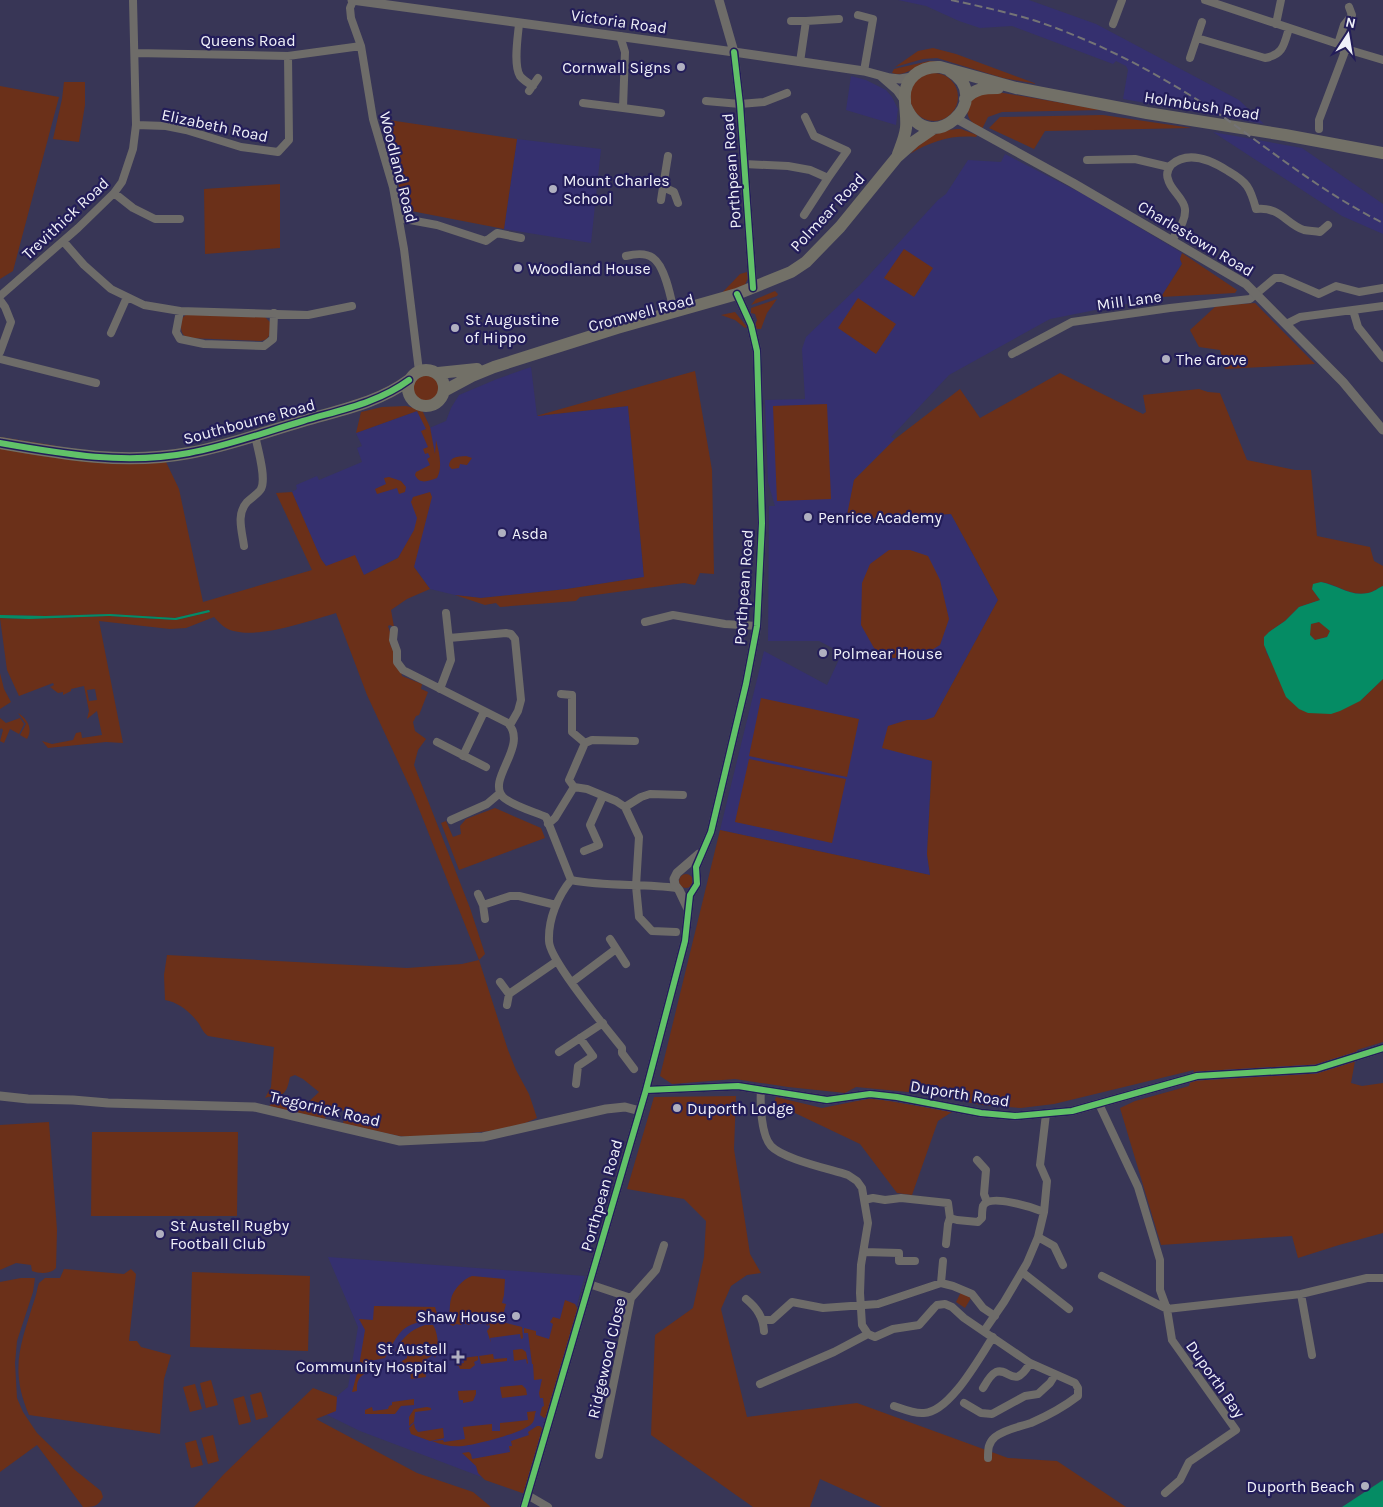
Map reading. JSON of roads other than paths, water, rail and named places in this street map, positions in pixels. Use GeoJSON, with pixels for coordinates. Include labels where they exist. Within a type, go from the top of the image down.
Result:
{"type":"FeatureCollection","features":[{"type":"Feature","properties":{"kind":"highway"},"geometry":{"type":"LineString","coordinates":[[897,157],[906,131],[905,92],[912,77],[918,72],[932,67],[947,69],[1016,88]]}},
{"type":"Feature","properties":{"kind":"highway"},"geometry":{"type":"LineString","coordinates":[[905,102],[909,114],[924,126],[934,128],[946,126],[957,119],[963,110],[966,99],[964,89],[960,80],[947,69]]}},
{"type":"Feature","properties":{"kind":"highway"},"geometry":{"type":"LineString","coordinates":[[966,99],[974,91],[983,88],[1016,88]]}},
{"type":"Feature","properties":{"kind":"highway","name":"Holmbush Road"},"geometry":{"type":"LineString","coordinates":[[1016,88],[1147,113],[1383,153]]}},
{"type":"Feature","properties":{"kind":"highway"},"geometry":{"type":"LineString","coordinates":[[897,157],[934,128]]}},
{"type":"Feature","properties":{"kind":"highway","name":"Polmear Road"},"geometry":{"type":"LineString","coordinates":[[739,298],[753,288],[791,272],[806,262],[840,227],[897,157]]}},
{"type":"Feature","properties":{"kind":"highway","name":"Polmear Road"},"geometry":{"type":"LineString","coordinates":[[739,298],[770,289],[797,275],[834,244],[874,194],[884,174]]}},
{"type":"Feature","properties":{"kind":"highway","name":"Cromwell Road"},"geometry":{"type":"LineString","coordinates":[[444,391],[494,367],[591,336],[674,312],[739,298]]}},
{"type":"Feature","properties":{"kind":"highway","name":"Cromwell Road"},"geometry":{"type":"LineString","coordinates":[[548,351],[596,341],[739,298]]}},
{"type":"Feature","properties":{"kind":"highway","name":"Cromwell Road"},"geometry":{"type":"LineString","coordinates":[[438,373],[494,367]]}},
{"type":"Feature","properties":{"kind":"highway"},"geometry":{"type":"LineString","coordinates":[[429,369],[438,373],[444,383],[444,391],[439,401],[430,406],[418,404],[412,400],[408,393],[409,380],[412,375],[419,371],[429,369]]}},
{"type":"Feature","properties":{"kind":"highway","name":"Southbourne Road"},"geometry":{"type":"LineString","coordinates":[[0,443],[79,456],[115,459],[189,453],[374,400],[393,392],[409,380]]}},
{"type":"Feature","properties":{"kind":"highway","name":"Southbourne Road"},"geometry":{"type":"LineString","coordinates":[[374,400],[412,400]]}},
{"type":"Feature","properties":{"kind":"street","name":"Trevithick Road"},"geometry":{"type":"LineString","coordinates":[[0,296],[114,194],[126,172],[135,139],[136,125],[133,0]]}},
{"type":"Feature","properties":{"kind":"street","name":"Victoria Road"},"geometry":{"type":"LineString","coordinates":[[352,0],[734,52],[864,71],[900,79],[912,77]]}},
{"type":"Feature","properties":{"kind":"street","name":"Woodland Road"},"geometry":{"type":"LineString","coordinates":[[352,0],[350,8],[351,18],[360,46],[373,119],[390,175],[399,218],[419,371]]}},
{"type":"Feature","properties":{"kind":"street","name":"Porthpean Road"},"geometry":{"type":"LineString","coordinates":[[719,0],[734,52],[740,104],[753,288]]}},
{"type":"Feature","properties":{"kind":"street"},"geometry":{"type":"LineString","coordinates":[[1113,24],[1122,0]]}},
{"type":"Feature","properties":{"kind":"street"},"geometry":{"type":"LineString","coordinates":[[1205,0],[1383,60]]}},
{"type":"Feature","properties":{"kind":"street"},"geometry":{"type":"LineString","coordinates":[[1276,24],[1281,0]]}},
{"type":"Feature","properties":{"kind":"street"},"geometry":{"type":"LineString","coordinates":[[1316,123],[1344,54],[1340,46],[1344,25],[1351,11],[1360,20]]}},
{"type":"Feature","properties":{"kind":"street"},"geometry":{"type":"LineString","coordinates":[[858,15],[873,19],[864,71]]}},
{"type":"Feature","properties":{"kind":"street"},"geometry":{"type":"LineString","coordinates":[[791,21],[839,19]]}},
{"type":"Feature","properties":{"kind":"street"},"geometry":{"type":"LineString","coordinates":[[800,62],[806,21]]}},
{"type":"Feature","properties":{"kind":"street"},"geometry":{"type":"LineString","coordinates":[[1190,58],[1202,22]]}},
{"type":"Feature","properties":{"kind":"street"},"geometry":{"type":"LineString","coordinates":[[519,24],[518,72],[531,89],[538,78]]}},
{"type":"Feature","properties":{"kind":"street"},"geometry":{"type":"LineString","coordinates":[[1197,38],[1265,58],[1275,56],[1283,48],[1289,28]]}},
{"type":"Feature","properties":{"kind":"street"},"geometry":{"type":"LineString","coordinates":[[620,36],[625,52],[623,108]]}},
{"type":"Feature","properties":{"kind":"street","name":"Queens Road"},"geometry":{"type":"LineString","coordinates":[[135,53],[288,56],[360,46]]}},
{"type":"Feature","properties":{"kind":"street","name":"Elizabeth Road"},"geometry":{"type":"LineString","coordinates":[[136,125],[166,126],[242,147],[278,152],[289,140],[288,56]]}},
{"type":"Feature","properties":{"kind":"street"},"geometry":{"type":"LineString","coordinates":[[881,76],[897,90],[905,102]]}},
{"type":"Feature","properties":{"kind":"street"},"geometry":{"type":"LineString","coordinates":[[706,102],[740,104],[764,102],[787,93]]}},
{"type":"Feature","properties":{"kind":"street"},"geometry":{"type":"LineString","coordinates":[[583,103],[661,113]]}},
{"type":"Feature","properties":{"kind":"street"},"geometry":{"type":"LineString","coordinates":[[804,215],[847,151],[814,136],[805,117]]}},
{"type":"Feature","properties":{"kind":"street","name":"Charlestown Road"},"geometry":{"type":"LineString","coordinates":[[957,119],[1032,159],[1246,284],[1343,382],[1383,430]]}},
{"type":"Feature","properties":{"kind":"street"},"geometry":{"type":"LineString","coordinates":[[661,200],[668,156]]}},
{"type":"Feature","properties":{"kind":"street"},"geometry":{"type":"LineString","coordinates":[[1172,240],[1184,220],[1185,206],[1168,181],[1167,174],[1169,167],[1179,159],[1189,157],[1201,158],[1217,164],[1243,180],[1252,194],[1256,209],[1269,209],[1282,215],[1302,230],[1320,232],[1328,225]]}},
{"type":"Feature","properties":{"kind":"street"},"geometry":{"type":"LineString","coordinates":[[1087,160],[1135,159],[1169,167]]}},
{"type":"Feature","properties":{"kind":"street"},"geometry":{"type":"LineString","coordinates":[[744,164],[788,166],[810,170],[828,178]]}},
{"type":"Feature","properties":{"kind":"street"},"geometry":{"type":"LineString","coordinates":[[663,187],[674,192],[678,203]]}},
{"type":"Feature","properties":{"kind":"street"},"geometry":{"type":"LineString","coordinates":[[114,194],[133,208],[156,219],[180,219]]}},
{"type":"Feature","properties":{"kind":"street"},"geometry":{"type":"LineString","coordinates":[[399,218],[437,225],[486,241],[497,233],[521,238]]}},
{"type":"Feature","properties":{"kind":"street"},"geometry":{"type":"LineString","coordinates":[[63,241],[84,265],[111,289],[144,305],[180,311],[308,314],[352,306]]}},
{"type":"Feature","properties":{"kind":"street"},"geometry":{"type":"LineString","coordinates":[[626,256],[644,254],[654,258],[666,279],[674,312]]}},
{"type":"Feature","properties":{"kind":"street"},"geometry":{"type":"LineString","coordinates":[[1256,294],[1275,278],[1282,278],[1319,294],[1336,286],[1359,292],[1383,288]]}},
{"type":"Feature","properties":{"kind":"street","name":"Mill Lane"},"geometry":{"type":"LineString","coordinates":[[1012,354],[1072,322],[1250,299],[1256,294]]}},
{"type":"Feature","properties":{"kind":"street"},"geometry":{"type":"LineString","coordinates":[[111,333],[127,297]]}},
{"type":"Feature","properties":{"kind":"street","name":"Porthpean Road"},"geometry":{"type":"LineString","coordinates":[[524,1507],[529,1496],[646,1090],[685,941],[690,896],[697,884],[696,867],[711,832],[746,684],[757,626],[762,523],[757,351],[751,325],[739,298]]}},
{"type":"Feature","properties":{"kind":"street"},"geometry":{"type":"LineString","coordinates":[[0,300],[12,322],[0,352]]}},
{"type":"Feature","properties":{"kind":"street"},"geometry":{"type":"LineString","coordinates":[[1286,324],[1300,317],[1383,306]]}},
{"type":"Feature","properties":{"kind":"street"},"geometry":{"type":"LineString","coordinates":[[1353,310],[1358,327],[1383,358]]}},
{"type":"Feature","properties":{"kind":"street"},"geometry":{"type":"LineString","coordinates":[[180,311],[176,332],[180,340],[204,344],[264,346],[273,339],[274,313]]}},
{"type":"Feature","properties":{"kind":"street"},"geometry":{"type":"LineString","coordinates":[[0,359],[96,383]]}},
{"type":"Feature","properties":{"kind":"street"},"geometry":{"type":"LineString","coordinates":[[244,546],[240,522],[241,511],[243,506],[261,489],[263,478],[254,435]]}},
{"type":"Feature","properties":{"kind":"street"},"geometry":{"type":"LineString","coordinates":[[440,689],[451,660],[446,613]]}},
{"type":"Feature","properties":{"kind":"street","name":"Porthpean Road"},"geometry":{"type":"LineString","coordinates":[[645,622],[673,615],[725,624],[757,626]]}},
{"type":"Feature","properties":{"kind":"street"},"geometry":{"type":"LineString","coordinates":[[394,630],[393,640],[397,648],[397,662],[400,667],[510,725],[513,732],[513,746],[498,787],[500,793],[506,800],[546,817],[571,880]]}},
{"type":"Feature","properties":{"kind":"street"},"geometry":{"type":"LineString","coordinates":[[449,638],[502,633],[511,634],[514,637],[518,655],[521,700],[518,711],[510,725]]}},
{"type":"Feature","properties":{"kind":"street"},"geometry":{"type":"LineString","coordinates":[[561,694],[572,695],[572,732],[585,743]]}},
{"type":"Feature","properties":{"kind":"street"},"geometry":{"type":"LineString","coordinates":[[463,756],[484,712]]}},
{"type":"Feature","properties":{"kind":"street"},"geometry":{"type":"LineString","coordinates":[[635,741],[592,740],[585,743],[569,780],[574,787],[586,789],[616,801],[625,808],[639,837],[636,886],[639,917],[652,931],[676,932]]}},
{"type":"Feature","properties":{"kind":"street"},"geometry":{"type":"LineString","coordinates":[[437,742],[486,767]]}},
{"type":"Feature","properties":{"kind":"street"},"geometry":{"type":"LineString","coordinates":[[548,824],[555,818],[574,787]]}},
{"type":"Feature","properties":{"kind":"street"},"geometry":{"type":"LineString","coordinates":[[452,820],[487,804],[500,793]]}},
{"type":"Feature","properties":{"kind":"street"},"geometry":{"type":"LineString","coordinates":[[625,808],[641,797],[650,794],[683,796]]}},
{"type":"Feature","properties":{"kind":"street"},"geometry":{"type":"LineString","coordinates":[[584,851],[599,845],[590,825],[603,796]]}},
{"type":"Feature","properties":{"kind":"street","name":"Porthpean Road"},"geometry":{"type":"LineString","coordinates":[[688,910],[674,882],[677,873],[702,850]]}},
{"type":"Feature","properties":{"kind":"street"},"geometry":{"type":"LineString","coordinates":[[657,885],[677,873],[690,870],[697,877]]}},
{"type":"Feature","properties":{"kind":"street"},"geometry":{"type":"LineString","coordinates":[[571,880],[636,886],[657,885],[687,892],[694,888]]}},
{"type":"Feature","properties":{"kind":"street"},"geometry":{"type":"LineString","coordinates":[[571,880],[563,890],[556,905],[548,941],[557,961],[622,1048],[622,1053],[634,1069]]}},
{"type":"Feature","properties":{"kind":"street"},"geometry":{"type":"LineString","coordinates":[[478,894],[483,906],[484,919]]}},
{"type":"Feature","properties":{"kind":"street"},"geometry":{"type":"LineString","coordinates":[[483,906],[510,896],[530,898],[556,905]]}},
{"type":"Feature","properties":{"kind":"street"},"geometry":{"type":"LineString","coordinates":[[610,940],[626,964]]}},
{"type":"Feature","properties":{"kind":"street"},"geometry":{"type":"LineString","coordinates":[[572,982],[616,948]]}},
{"type":"Feature","properties":{"kind":"street"},"geometry":{"type":"LineString","coordinates":[[507,1005],[509,994],[557,961]]}},
{"type":"Feature","properties":{"kind":"street"},"geometry":{"type":"LineString","coordinates":[[500,982],[509,994]]}},
{"type":"Feature","properties":{"kind":"street"},"geometry":{"type":"LineString","coordinates":[[559,1052],[603,1023]]}},
{"type":"Feature","properties":{"kind":"street"},"geometry":{"type":"LineString","coordinates":[[576,1084],[578,1066],[593,1056],[580,1038]]}},
{"type":"Feature","properties":{"kind":"street","name":"Duporth Road"},"geometry":{"type":"LineString","coordinates":[[646,1090],[738,1086],[827,1100],[870,1094],[897,1097],[981,1113],[1015,1116],[1072,1111],[1197,1076],[1316,1069],[1383,1048]]}},
{"type":"Feature","properties":{"kind":"street"},"geometry":{"type":"LineString","coordinates":[[761,1089],[760,1103],[766,1137],[772,1147],[788,1156],[848,1175],[857,1181],[862,1188],[868,1223],[861,1265],[861,1305],[862,1325],[868,1334],[875,1337],[893,1329],[915,1327],[934,1308],[945,1304],[952,1307],[964,1318],[1030,1363],[1075,1383],[1078,1388],[1078,1396],[1032,1422],[1008,1430],[995,1437],[988,1447],[988,1458]]}},
{"type":"Feature","properties":{"kind":"street","name":"Tregorrick Road"},"geometry":{"type":"LineString","coordinates":[[0,1096],[108,1103],[254,1107],[400,1141],[492,1135],[606,1109],[624,1107],[640,1111]]}},
{"type":"Feature","properties":{"kind":"street","name":"Duporth Bay"},"geometry":{"type":"LineString","coordinates":[[1099,1104],[1138,1187],[1160,1260],[1160,1290],[1167,1309],[1172,1340],[1236,1430],[1189,1462],[1180,1480],[1165,1493]]}},
{"type":"Feature","properties":{"kind":"street"},"geometry":{"type":"LineString","coordinates":[[984,1331],[1022,1272],[1038,1237],[1044,1212],[1047,1181],[1040,1165],[1046,1114]]}},
{"type":"Feature","properties":{"kind":"street"},"geometry":{"type":"LineString","coordinates":[[977,1160],[986,1170],[984,1194],[987,1202]]}},
{"type":"Feature","properties":{"kind":"street"},"geometry":{"type":"LineString","coordinates":[[864,1200],[873,1198],[885,1200],[901,1198],[948,1203],[950,1218],[946,1244]]}},
{"type":"Feature","properties":{"kind":"street"},"geometry":{"type":"LineString","coordinates":[[950,1218],[978,1222],[982,1218],[983,1206],[987,1202],[994,1201],[1016,1203],[1044,1212]]}},
{"type":"Feature","properties":{"kind":"street"},"geometry":{"type":"LineString","coordinates":[[1038,1237],[1054,1246],[1063,1265]]}},
{"type":"Feature","properties":{"kind":"street","name":"Ridgewood Close"},"geometry":{"type":"LineString","coordinates":[[599,1455],[631,1298],[656,1270],[664,1245]]}},
{"type":"Feature","properties":{"kind":"street"},"geometry":{"type":"LineString","coordinates":[[864,1252],[899,1253],[899,1261],[915,1261]]}},
{"type":"Feature","properties":{"kind":"street"},"geometry":{"type":"LineString","coordinates":[[941,1283],[943,1260]]}},
{"type":"Feature","properties":{"kind":"street"},"geometry":{"type":"LineString","coordinates":[[1022,1272],[1069,1309]]}},
{"type":"Feature","properties":{"kind":"street"},"geometry":{"type":"LineString","coordinates":[[1102,1276],[1167,1309],[1301,1294],[1367,1278],[1383,1278]]}},
{"type":"Feature","properties":{"kind":"street"},"geometry":{"type":"LineString","coordinates":[[764,1320],[772,1320],[792,1302],[823,1308],[878,1304],[941,1283],[972,1294],[984,1308],[995,1316]]}},
{"type":"Feature","properties":{"kind":"street"},"geometry":{"type":"LineString","coordinates":[[589,1284],[631,1298]]}},
{"type":"Feature","properties":{"kind":"street"},"geometry":{"type":"LineString","coordinates":[[1301,1294],[1312,1355]]}},
{"type":"Feature","properties":{"kind":"street"},"geometry":{"type":"LineString","coordinates":[[746,1298],[755,1306],[764,1320],[764,1331]]}},
{"type":"Feature","properties":{"kind":"street"},"geometry":{"type":"LineString","coordinates":[[760,1384],[820,1359],[868,1334]]}},
{"type":"Feature","properties":{"kind":"street"},"geometry":{"type":"LineString","coordinates":[[894,1406],[917,1413],[925,1413],[937,1409],[956,1390],[994,1337]]}},
{"type":"Feature","properties":{"kind":"street"},"geometry":{"type":"LineString","coordinates":[[983,1388],[996,1372],[1000,1371],[1011,1376],[1020,1376],[1030,1363]]}},
{"type":"Feature","properties":{"kind":"street"},"geometry":{"type":"LineString","coordinates":[[964,1403],[981,1413],[992,1414],[1025,1396],[1038,1394],[1050,1383],[1055,1375]]}},
{"type":"Feature","properties":{"kind":"street"},"geometry":{"type":"LineString","coordinates":[[529,1496],[548,1507]]}},
{"type":"Feature","properties":{"kind":"railway"},"geometry":{"type":"LineString","coordinates":[[951,0],[1033,20],[1107,49],[1200,101],[1320,186],[1383,223]]}},
{"type":"Feature","properties":{"kind":"place","name":"Cornwall Signs"},"geometry":{"type":"Point","coordinates":[681,67]}},
{"type":"Feature","properties":{"kind":"place","name":"Mount Charles School"},"geometry":{"type":"Point","coordinates":[553,189]}},
{"type":"Feature","properties":{"kind":"place","name":"Woodland House"},"geometry":{"type":"Point","coordinates":[518,268]}},
{"type":"Feature","properties":{"kind":"place","name":"St Augustine of Hippo"},"geometry":{"type":"Point","coordinates":[455,328]}},
{"type":"Feature","properties":{"kind":"place","name":"The Grove"},"geometry":{"type":"Point","coordinates":[1166,359]}},
{"type":"Feature","properties":{"kind":"place","name":"Penrice Academy"},"geometry":{"type":"Point","coordinates":[808,517]}},
{"type":"Feature","properties":{"kind":"place","name":"Asda"},"geometry":{"type":"Point","coordinates":[502,533]}},
{"type":"Feature","properties":{"kind":"place","name":"Polmear House"},"geometry":{"type":"Point","coordinates":[823,653]}},
{"type":"Feature","properties":{"kind":"place","name":"Duporth Lodge"},"geometry":{"type":"Point","coordinates":[677,1108]}},
{"type":"Feature","properties":{"kind":"place","name":"St Austell Rugby Football Club"},"geometry":{"type":"Point","coordinates":[160,1234]}},
{"type":"Feature","properties":{"kind":"place","name":"Shaw House"},"geometry":{"type":"Point","coordinates":[516,1316]}},
{"type":"Feature","properties":{"kind":"place","name":"St Austell Community Hospital"},"geometry":{"type":"Point","coordinates":[458,1357]}},
{"type":"Feature","properties":{"kind":"place","name":"Duporth Beach"},"geometry":{"type":"Point","coordinates":[1365,1486]}}]}
